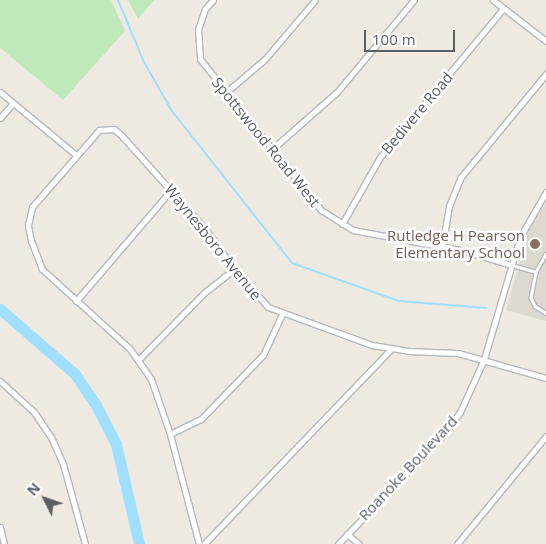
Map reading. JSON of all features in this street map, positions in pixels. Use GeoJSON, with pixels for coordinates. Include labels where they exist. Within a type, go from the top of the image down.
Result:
{"type":"FeatureCollection","features":[{"type":"Feature","properties":{"kind":"street","name":"Spottswood Road West"},"geometry":{"type":"LineString","coordinates":[[213,0],[205,9],[198,29],[200,59],[225,93],[315,204],[342,224],[370,234],[442,247],[511,265]]}},
{"type":"Feature","properties":{"kind":"street"},"geometry":{"type":"LineString","coordinates":[[225,93],[266,59],[315,0]]}},
{"type":"Feature","properties":{"kind":"street"},"geometry":{"type":"LineString","coordinates":[[271,150],[337,92],[414,0]]}},
{"type":"Feature","properties":{"kind":"street"},"geometry":{"type":"LineString","coordinates":[[493,0],[546,41]]}},
{"type":"Feature","properties":{"kind":"street","name":"Bedivere Road"},"geometry":{"type":"LineString","coordinates":[[342,224],[380,157],[503,9]]}},
{"type":"Feature","properties":{"kind":"street"},"geometry":{"type":"LineString","coordinates":[[442,247],[449,206],[461,177],[546,74]]}},
{"type":"Feature","properties":{"kind":"street"},"geometry":{"type":"LineString","coordinates":[[0,92],[75,154],[37,199],[29,216],[31,241],[42,269],[139,359],[152,379],[170,434],[199,544]]}},
{"type":"Feature","properties":{"kind":"street"},"geometry":{"type":"LineString","coordinates":[[0,118],[13,103]]}},
{"type":"Feature","properties":{"kind":"street","name":"Waynesboro Avenue"},"geometry":{"type":"LineString","coordinates":[[75,154],[99,130],[114,129],[206,230],[258,298],[282,314],[391,349],[444,351],[484,360],[546,378]]}},
{"type":"Feature","properties":{"kind":"street"},"geometry":{"type":"LineString","coordinates":[[76,301],[171,190]]}},
{"type":"Feature","properties":{"kind":"street","name":"Roanoke Boulevard"},"geometry":{"type":"LineString","coordinates":[[338,544],[452,424],[468,398],[484,360],[511,265],[525,227],[546,192]]}},
{"type":"Feature","properties":{"kind":"street"},"geometry":{"type":"LineString","coordinates":[[139,359],[204,292],[234,269]]}},
{"type":"Feature","properties":{"kind":"street"},"geometry":{"type":"LineString","coordinates":[[170,434],[201,419],[263,355],[282,314]]}},
{"type":"Feature","properties":{"kind":"street"},"geometry":{"type":"LineString","coordinates":[[204,544],[391,349]]}},
{"type":"Feature","properties":{"kind":"street"},"geometry":{"type":"LineString","coordinates":[[0,381],[34,412],[51,437],[63,464],[84,544]]}},
{"type":"Feature","properties":{"kind":"street"},"geometry":{"type":"LineString","coordinates":[[457,544],[546,436]]}},
{"type":"Feature","properties":{"kind":"street"},"geometry":{"type":"LineString","coordinates":[[0,527],[4,544]]}},
{"type":"Feature","properties":{"kind":"street"},"geometry":{"type":"LineString","coordinates":[[347,534],[359,544]]}},
{"type":"Feature","properties":{"kind":"lane"},"geometry":{"type":"LineString","coordinates":[[546,254],[536,272],[531,298],[534,306],[546,313]]}},
{"type":"Feature","properties":{"kind":"lane"},"geometry":{"type":"LineString","coordinates":[[511,265],[536,272]]}},
{"type":"Feature","properties":{"kind":"shaded area","name":"Rutledge H Pearson Elementary School"},"geometry":{"type":"Polygon","coordinates":[[[546,204],[546,321],[506,310],[531,223],[546,204]]]}},
{"type":"Feature","properties":{"kind":"green space"},"geometry":{"type":"Polygon","coordinates":[[[0,0],[111,0],[125,31],[63,100],[0,48],[0,0]]]}},
{"type":"Feature","properties":{"kind":"green space"},"geometry":{"type":"Polygon","coordinates":[[[128,0],[154,0],[138,19],[128,0]]]}},
{"type":"Feature","properties":{"kind":"waterway"},"geometry":{"type":"LineString","coordinates":[[118,0],[144,62],[172,111],[292,263],[399,301],[487,308]]}},
{"type":"Feature","properties":{"kind":"waterway"},"geometry":{"type":"LineString","coordinates":[[0,309],[75,374],[96,405],[116,444],[139,544]]}},
{"type":"Feature","properties":{"kind":"place","name":"Rutledge H Pearson Elementary School"},"geometry":{"type":"Point","coordinates":[535,244]}}]}
